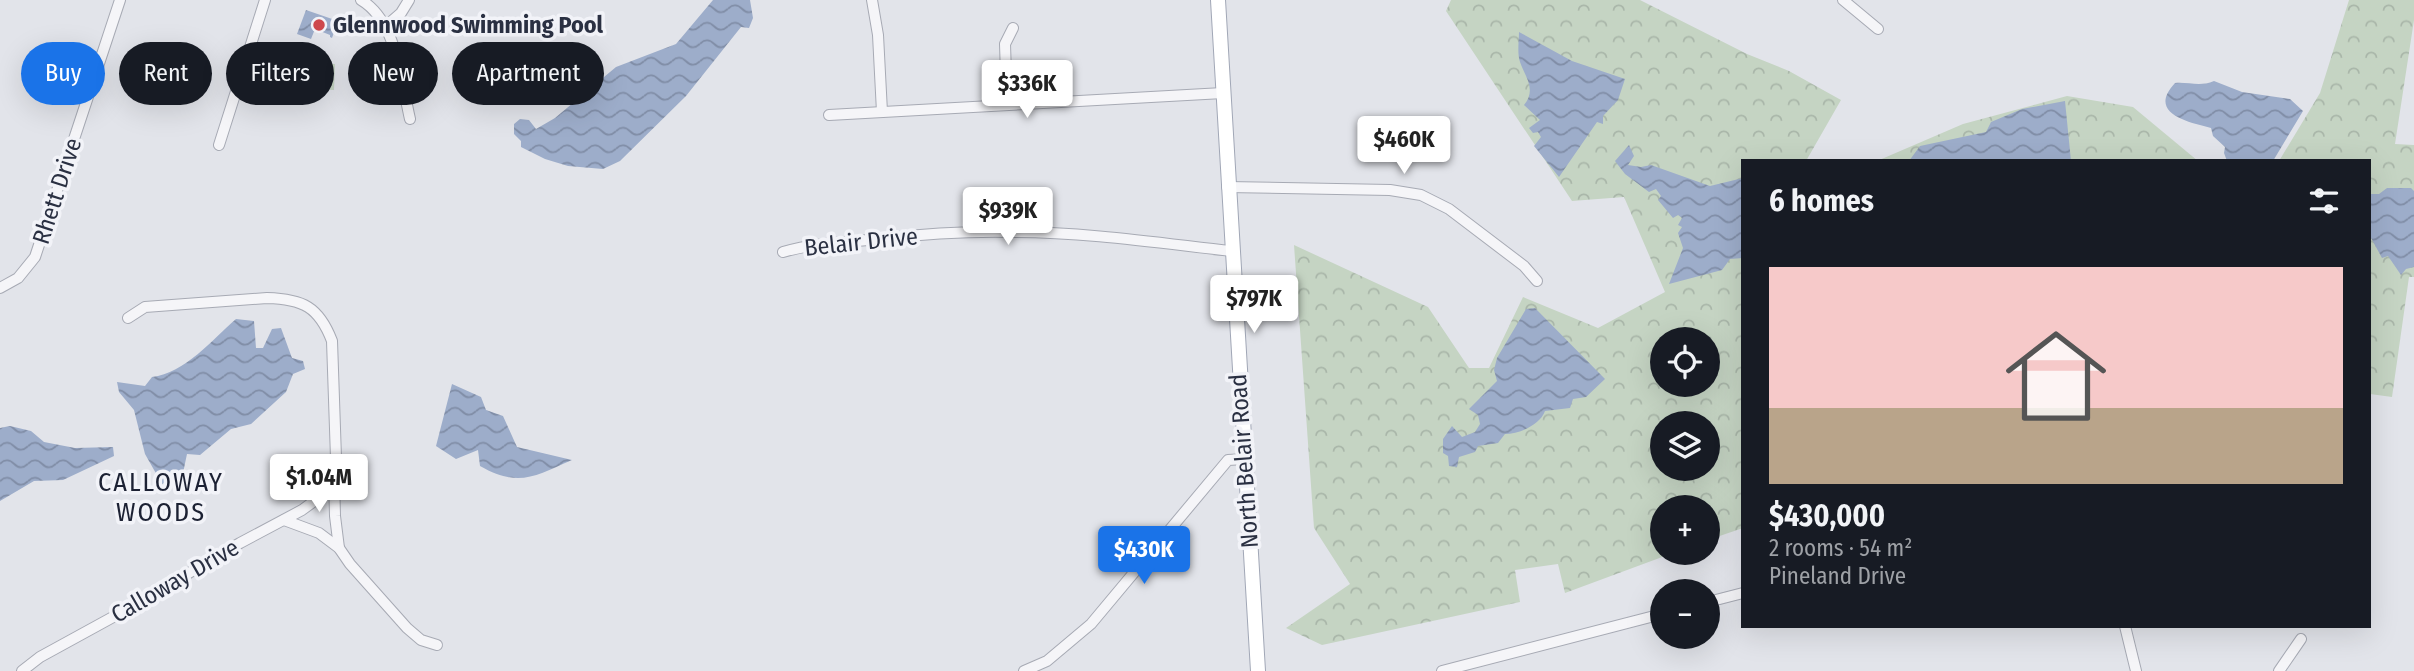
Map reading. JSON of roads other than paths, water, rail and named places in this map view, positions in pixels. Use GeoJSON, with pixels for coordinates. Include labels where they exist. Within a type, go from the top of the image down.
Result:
{"type":"FeatureCollection","features":[{"type":"Feature","properties":{"kind":"main road","name":"North Belair Road"},"geometry":{"type":"LineString","coordinates":[[1218,0],[1227,187],[1258,671]]}},
{"type":"Feature","properties":{"kind":"street","name":"Rhett Drive"},"geometry":{"type":"LineString","coordinates":[[0,288],[18,278],[34,257],[120,0]]}},
{"type":"Feature","properties":{"kind":"street"},"geometry":{"type":"LineString","coordinates":[[219,145],[265,0]]}},
{"type":"Feature","properties":{"kind":"street"},"geometry":{"type":"LineString","coordinates":[[361,0],[368,4],[386,26],[410,119]]}},
{"type":"Feature","properties":{"kind":"street"},"geometry":{"type":"LineString","coordinates":[[386,26],[401,13],[409,0]]}},
{"type":"Feature","properties":{"kind":"street"},"geometry":{"type":"LineString","coordinates":[[872,0],[878,35],[882,112]]}},
{"type":"Feature","properties":{"kind":"street"},"geometry":{"type":"LineString","coordinates":[[1843,0],[1878,29]]}},
{"type":"Feature","properties":{"kind":"street"},"geometry":{"type":"LineString","coordinates":[[1007,106],[1005,44],[1013,28]]}},
{"type":"Feature","properties":{"kind":"street"},"geometry":{"type":"LineString","coordinates":[[830,116],[1223,93]]}},
{"type":"Feature","properties":{"kind":"street"},"geometry":{"type":"LineString","coordinates":[[1227,187],[1391,190],[1421,195],[1449,209],[1524,266],[1537,281]]}},
{"type":"Feature","properties":{"kind":"street","name":"Belair Drive"},"geometry":{"type":"LineString","coordinates":[[783,252],[805,246],[963,232],[1080,235],[1231,251]]}},
{"type":"Feature","properties":{"kind":"street"},"geometry":{"type":"LineString","coordinates":[[128,318],[145,307],[267,298],[301,303],[315,311],[325,324],[332,341],[335,516],[339,548]]}},
{"type":"Feature","properties":{"kind":"street"},"geometry":{"type":"LineString","coordinates":[[1024,671],[1047,661],[1091,624],[1228,460],[1244,459]]}},
{"type":"Feature","properties":{"kind":"street","name":"Calloway Drive"},"geometry":{"type":"LineString","coordinates":[[22,671],[40,657],[284,520],[317,499],[334,477]]}},
{"type":"Feature","properties":{"kind":"street"},"geometry":{"type":"LineString","coordinates":[[284,520],[319,533],[339,548],[407,628],[421,640],[437,645]]}},
{"type":"Feature","properties":{"kind":"street"},"geometry":{"type":"LineString","coordinates":[[1720,599],[1741,594]]}},
{"type":"Feature","properties":{"kind":"street"},"geometry":{"type":"LineString","coordinates":[[1442,671],[1650,617]]}},
{"type":"Feature","properties":{"kind":"street"},"geometry":{"type":"LineString","coordinates":[[2125,628],[2136,671]]}},
{"type":"Feature","properties":{"kind":"street"},"geometry":{"type":"LineString","coordinates":[[2279,671],[2301,639]]}},
{"type":"Feature","properties":{"kind":"water"},"geometry":{"type":"Polygon","coordinates":[[[713,0],[750,0],[753,18],[749,28],[741,27],[686,96],[620,161],[603,169],[568,166],[545,159],[521,147],[521,141],[514,134],[514,124],[520,119],[529,120],[536,129],[571,105],[604,105],[604,77],[616,67],[676,44],[713,0]]]}},
{"type":"Feature","properties":{"kind":"water","name":"Glennwood Swimming Pool"},"geometry":{"type":"Polygon","coordinates":[[[306,10],[338,21],[332,38],[315,29],[311,39],[297,34],[306,10]]]}},
{"type":"Feature","properties":{"kind":"water"},"geometry":{"type":"Polygon","coordinates":[[[1519,32],[1572,61],[1625,79],[1618,100],[1603,116],[1603,124],[1597,122],[1559,177],[1534,146],[1541,137],[1538,132],[1533,133],[1529,128],[1540,120],[1524,105],[1530,88],[1519,58],[1519,32]]]}},
{"type":"Feature","properties":{"kind":"water"},"geometry":{"type":"Polygon","coordinates":[[[2214,81],[2242,92],[2290,99],[2303,111],[2274,159],[2226,159],[2225,147],[2213,136],[2211,128],[2191,123],[2168,109],[2165,102],[2175,83],[2214,81]]]}},
{"type":"Feature","properties":{"kind":"water"},"geometry":{"type":"Polygon","coordinates":[[[2065,101],[2071,159],[1910,159],[1920,146],[1986,132],[1991,122],[2022,109],[2065,101]]]}},
{"type":"Feature","properties":{"kind":"water"},"geometry":{"type":"Polygon","coordinates":[[[1629,145],[1634,156],[1628,165],[1651,165],[1710,186],[1741,178],[1741,258],[1730,259],[1722,270],[1669,284],[1683,248],[1678,233],[1682,227],[1678,225],[1682,218],[1678,215],[1673,218],[1658,200],[1661,196],[1656,189],[1649,192],[1625,174],[1615,161],[1629,145]]]}},
{"type":"Feature","properties":{"kind":"water"},"geometry":{"type":"Polygon","coordinates":[[[2387,188],[2411,188],[2414,191],[2414,267],[2406,269],[2401,275],[2388,256],[2382,258],[2371,238],[2371,194],[2379,194],[2387,188]]]}},
{"type":"Feature","properties":{"kind":"water"},"geometry":{"type":"Polygon","coordinates":[[[1535,308],[1605,379],[1586,397],[1573,399],[1570,408],[1545,411],[1539,420],[1528,428],[1505,434],[1498,443],[1478,446],[1475,452],[1459,457],[1457,467],[1449,466],[1448,456],[1443,453],[1443,439],[1452,426],[1462,437],[1475,432],[1480,424],[1478,415],[1469,409],[1497,381],[1494,370],[1497,358],[1526,309],[1535,308]]]}},
{"type":"Feature","properties":{"kind":"water"},"geometry":{"type":"Polygon","coordinates":[[[236,319],[254,321],[256,348],[263,348],[272,329],[281,328],[292,358],[303,361],[305,369],[293,374],[286,392],[251,424],[231,429],[200,455],[187,454],[183,473],[162,484],[145,454],[134,410],[119,392],[117,382],[145,386],[152,377],[176,369],[187,362],[236,319]]]}},
{"type":"Feature","properties":{"kind":"water"},"geometry":{"type":"Polygon","coordinates":[[[452,384],[481,397],[486,410],[503,416],[517,447],[572,460],[537,475],[516,478],[494,473],[480,466],[478,450],[456,459],[436,446],[452,384]]]}},
{"type":"Feature","properties":{"kind":"water"},"geometry":{"type":"Polygon","coordinates":[[[10,426],[31,431],[44,442],[75,448],[113,447],[114,456],[63,480],[34,481],[0,501],[0,428],[10,426]]]}},
{"type":"Feature","properties":{"kind":"place","name":"Glennwood Swimming Pool"},"geometry":{"type":"Point","coordinates":[319,25]}},
{"type":"Feature","properties":{"kind":"district","name":"CALLOWAY WOODS"},"geometry":{"type":"Point","coordinates":[161,497]}}]}
